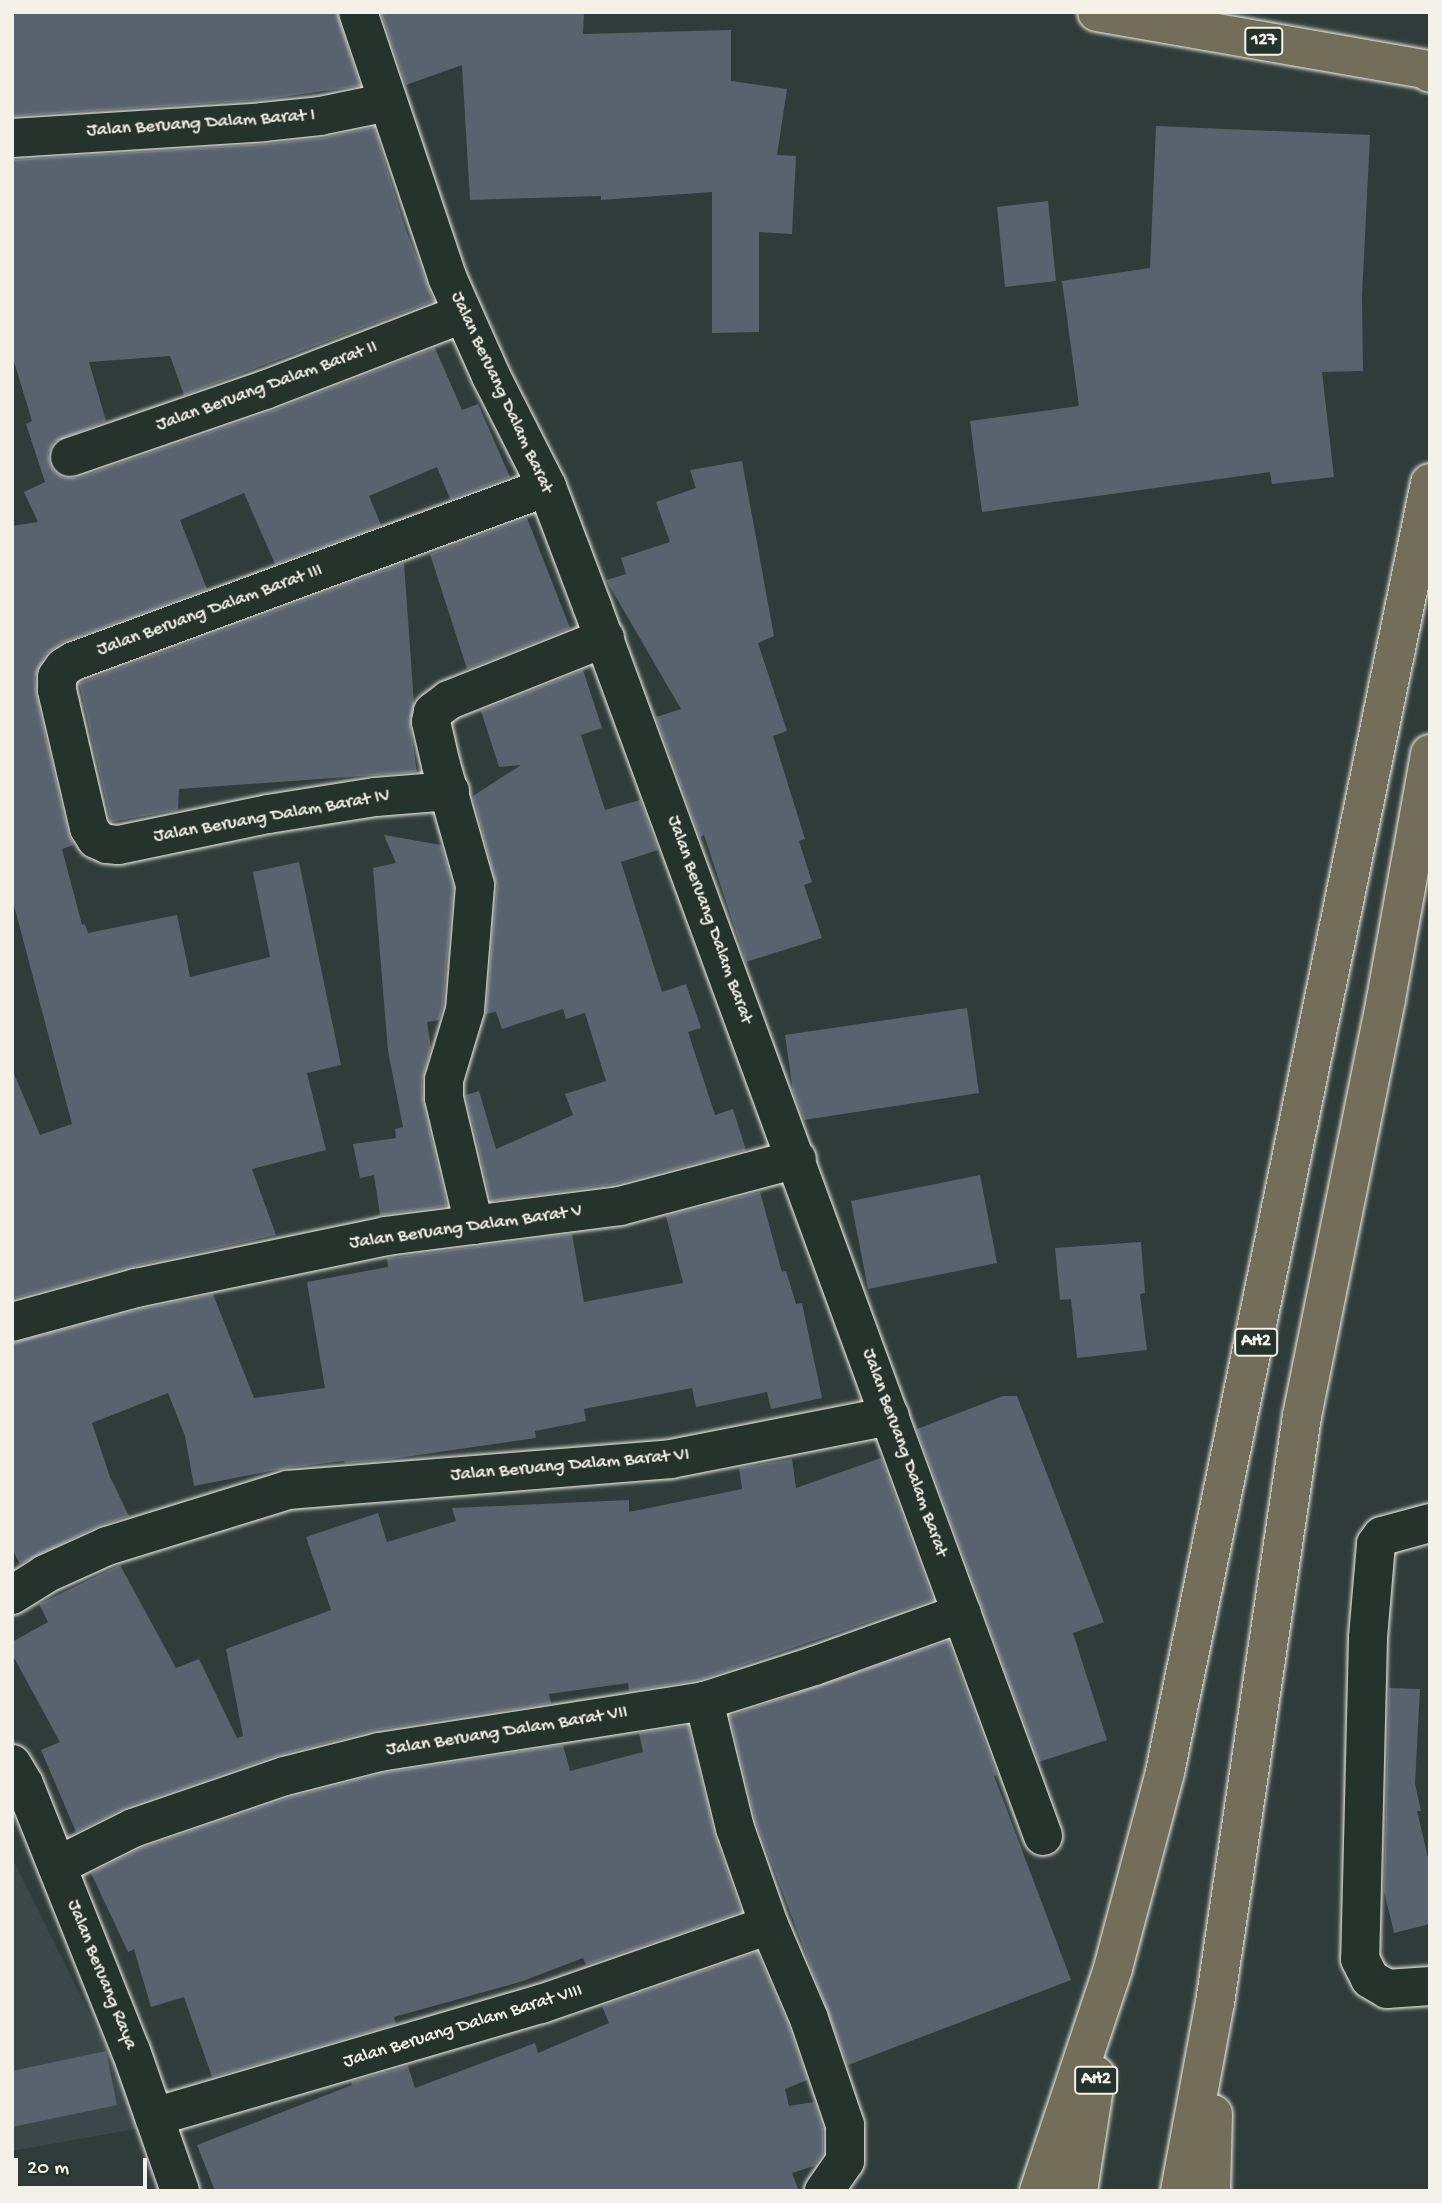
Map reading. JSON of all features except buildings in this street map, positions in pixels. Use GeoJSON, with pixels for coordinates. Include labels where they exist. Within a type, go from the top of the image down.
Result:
{"type":"FeatureCollection","features":[{"type":"Feature","properties":{"kind":"main road","name":"127"},"geometry":{"type":"LineString","coordinates":[[1097,12],[1429,71]]}},
{"type":"Feature","properties":{"kind":"main road","name":"AH2"},"geometry":{"type":"LineString","coordinates":[[1039,2191],[1113,1968],[1165,1772],[1430,483]]}},
{"type":"Feature","properties":{"kind":"main road"},"geometry":{"type":"LineString","coordinates":[[1180,2191],[1215,2003],[1302,1416],[1386,999],[1430,754]]}},
{"type":"Feature","properties":{"kind":"main road","name":"AH2"},"geometry":{"type":"LineString","coordinates":[[1078,2191],[1113,1968]]}},
{"type":"Feature","properties":{"kind":"main road"},"geometry":{"type":"LineString","coordinates":[[1211,2191],[1215,2003]]}},
{"type":"Feature","properties":{"kind":"street","name":"Jalan Beruang Dalam Barat"},"geometry":{"type":"LineString","coordinates":[[358,12],[462,314],[547,487],[605,638],[1043,1836]]}},
{"type":"Feature","properties":{"kind":"street","name":"Jalan Beruang Dalam Barat I"},"geometry":{"type":"LineString","coordinates":[[12,138],[274,121],[320,116],[388,102]]}},
{"type":"Feature","properties":{"kind":"street","name":"Jalan Beruang Dalam Barat II"},"geometry":{"type":"LineString","coordinates":[[70,457],[265,390],[462,314]]}},
{"type":"Feature","properties":{"kind":"street","name":"Jalan Beruang Dalam Barat III"},"geometry":{"type":"LineString","coordinates":[[118,845],[96,839],[89,828],[57,690],[57,677],[64,667],[547,487]]}},
{"type":"Feature","properties":{"kind":"street"},"geometry":{"type":"LineString","coordinates":[[474,1225],[444,1098],[443,1080],[465,1010],[476,904],[471,866],[431,722],[433,712],[439,705],[605,638]]}},
{"type":"Feature","properties":{"kind":"street","name":"Jalan Beruang Dalam Barat IV"},"geometry":{"type":"LineString","coordinates":[[118,845],[268,814],[375,797],[450,791]]}},
{"type":"Feature","properties":{"kind":"street","name":"Jalan Beruang Dalam Barat V"},"geometry":{"type":"LineString","coordinates":[[12,1322],[136,1288],[386,1236],[620,1206],[797,1159]]}},
{"type":"Feature","properties":{"kind":"street","name":"Jalan Beruang Dalam Barat VI"},"geometry":{"type":"LineString","coordinates":[[12,1595],[45,1574],[107,1546],[288,1490],[671,1460],[890,1416]]}},
{"type":"Feature","properties":{"kind":"street"},"geometry":{"type":"LineString","coordinates":[[1430,1523],[1382,1536],[1376,1544],[1368,1638],[1360,1959],[1370,1979],[1387,1989],[1430,1986]]}},
{"type":"Feature","properties":{"kind":"street","name":"Jalan Beruang Dalam Barat VII"},"geometry":{"type":"LineString","coordinates":[[57,1866],[133,1828],[204,1802],[379,1752],[704,1701],[814,1666],[962,1613]]}},
{"type":"Feature","properties":{"kind":"street"},"geometry":{"type":"LineString","coordinates":[[704,1701],[735,1828],[769,1925],[809,2019],[845,2126],[834,2176]]}},
{"type":"Feature","properties":{"kind":"street","name":"Jalan Beruang Raya"},"geometry":{"type":"LineString","coordinates":[[12,1764],[24,1784],[57,1866],[180,2191]]}},
{"type":"Feature","properties":{"kind":"street","name":"Jalan Beruang Dalam Barat VIII"},"geometry":{"type":"LineString","coordinates":[[154,2117],[541,2004],[769,1925]]}},
{"type":"Feature","properties":{"kind":"shaded area"},"geometry":{"type":"Polygon","coordinates":[[[12,1858],[146,2127],[12,2151],[12,1858]]]}}]}
